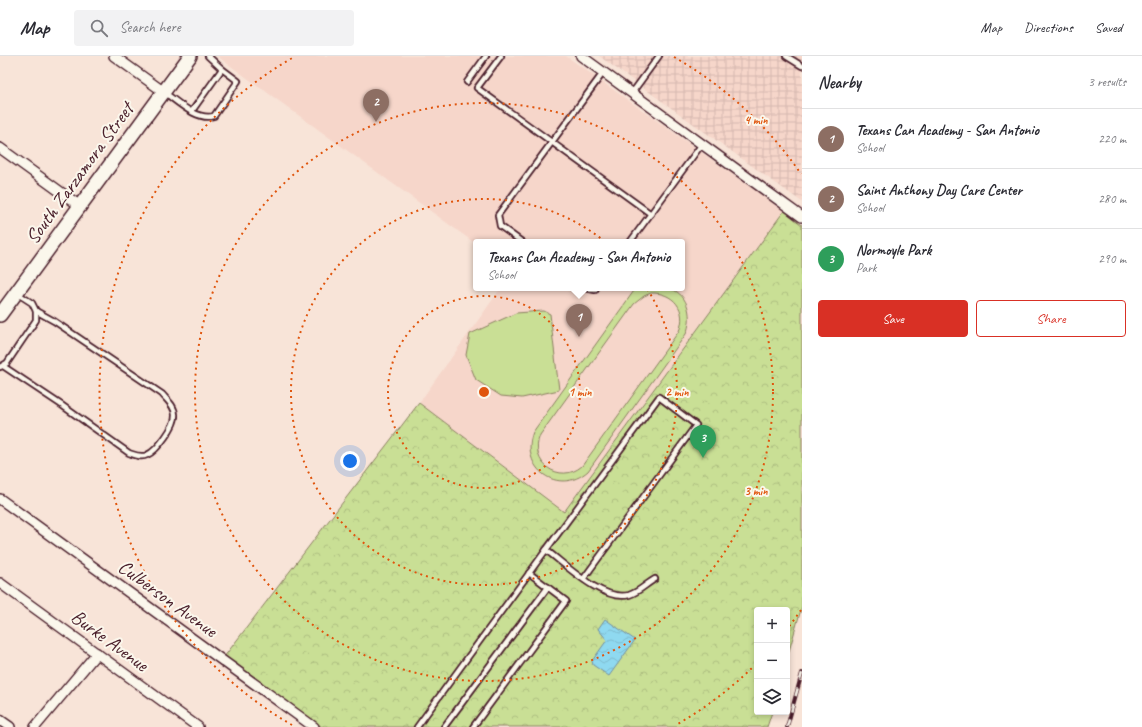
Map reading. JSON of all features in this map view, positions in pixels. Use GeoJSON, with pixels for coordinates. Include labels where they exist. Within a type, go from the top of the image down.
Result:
{"type":"FeatureCollection","features":[{"type":"Feature","properties":{"kind":"main road","name":"South Zarzamora Street"},"geometry":{"type":"LineString","coordinates":[[0,315],[190,56]]}},
{"type":"Feature","properties":{"kind":"street"},"geometry":{"type":"LineString","coordinates":[[114,56],[164,92]]}},
{"type":"Feature","properties":{"kind":"street"},"geometry":{"type":"LineString","coordinates":[[581,56],[802,217]]}},
{"type":"Feature","properties":{"kind":"street"},"geometry":{"type":"LineString","coordinates":[[0,148],[80,206]]}},
{"type":"Feature","properties":{"kind":"street","name":"Culberson Avenue"},"geometry":{"type":"LineString","coordinates":[[0,498],[314,727]]}},
{"type":"Feature","properties":{"kind":"street","name":"Burke Avenue"},"geometry":{"type":"LineString","coordinates":[[0,583],[198,727]]}},
{"type":"Feature","properties":{"kind":"street"},"geometry":{"type":"LineString","coordinates":[[35,727],[97,654]]}},
{"type":"Feature","properties":{"kind":"street"},"geometry":{"type":"LineString","coordinates":[[0,720],[10,727]]}},
{"type":"Feature","properties":{"kind":"lane"},"geometry":{"type":"LineString","coordinates":[[164,92],[192,111],[204,117],[214,116],[238,81],[208,56]]}},
{"type":"Feature","properties":{"kind":"lane"},"geometry":{"type":"LineString","coordinates":[[467,82],[486,56]]}},
{"type":"Feature","properties":{"kind":"lane"},"geometry":{"type":"LineString","coordinates":[[501,56],[477,88],[651,214]]}},
{"type":"Feature","properties":{"kind":"lane"},"geometry":{"type":"LineString","coordinates":[[632,93],[659,56]]}},
{"type":"Feature","properties":{"kind":"lane"},"geometry":{"type":"LineString","coordinates":[[786,56],[802,66]]}},
{"type":"Feature","properties":{"kind":"lane"},"geometry":{"type":"LineString","coordinates":[[192,111],[222,68]]}},
{"type":"Feature","properties":{"kind":"lane"},"geometry":{"type":"LineString","coordinates":[[518,239],[500,226],[498,215],[603,72]]}},
{"type":"Feature","properties":{"kind":"lane"},"geometry":{"type":"LineString","coordinates":[[632,239],[702,144]]}},
{"type":"Feature","properties":{"kind":"lane"},"geometry":{"type":"LineString","coordinates":[[16,292],[32,303],[36,311],[36,320],[1,367],[60,404],[129,453],[139,457],[147,456],[153,452],[174,426],[175,414],[172,404],[162,394],[54,321],[36,311]]}},
{"type":"Feature","properties":{"kind":"lane"},"geometry":{"type":"LineString","coordinates":[[417,727],[659,397],[696,425],[584,578]]}},
{"type":"Feature","properties":{"kind":"lane"},"geometry":{"type":"LineString","coordinates":[[546,550],[607,593],[621,596],[635,592],[655,579]]}},
{"type":"Feature","properties":{"kind":"lane"},"geometry":{"type":"LineString","coordinates":[[473,727],[566,601],[529,573]]}},
{"type":"Feature","properties":{"kind":"lane"},"geometry":{"type":"LineString","coordinates":[[444,727],[548,587]]}},
{"type":"Feature","properties":{"kind":"shaded area"},"geometry":{"type":"Polygon","coordinates":[[[217,56],[566,56],[784,211],[564,512],[419,403],[499,291],[685,291],[685,239],[473,239],[473,242],[217,56]]]}},
{"type":"Feature","properties":{"kind":"shaded area"},"geometry":{"type":"Polygon","coordinates":[[[599,56],[802,56],[802,202],[599,56]]]}},
{"type":"Feature","properties":{"kind":"green space"},"geometry":{"type":"Polygon","coordinates":[[[784,211],[802,225],[802,606],[790,648],[790,607],[754,607],[754,715],[771,715],[767,727],[322,727],[224,657],[419,403],[564,512],[784,211]]]}},
{"type":"Feature","properties":{"kind":"green space"},"geometry":{"type":"Polygon","coordinates":[[[634,291],[675,291],[682,296],[686,302],[689,314],[686,334],[588,471],[576,478],[565,481],[554,480],[544,475],[536,467],[531,457],[530,445],[533,432],[634,291]],[[651,293],[644,296],[634,304],[540,435],[537,445],[538,454],[542,462],[548,468],[556,472],[564,473],[573,471],[582,466],[679,331],[682,316],[680,309],[672,299],[659,293],[651,293]]]}},
{"type":"Feature","properties":{"kind":"green space"},"geometry":{"type":"Polygon","coordinates":[[[544,311],[550,314],[559,390],[522,398],[501,396],[476,380],[466,355],[470,334],[516,313],[544,311]]]}},
{"type":"Feature","properties":{"kind":"water"},"geometry":{"type":"Polygon","coordinates":[[[605,619],[635,640],[609,676],[593,665],[592,661],[607,640],[598,629],[605,619]]]}},
{"type":"Feature","properties":{"kind":"railway"},"geometry":{"type":"LineString","coordinates":[[787,727],[802,673]]}},
{"type":"Feature","properties":{"kind":"place","name":"Saint Anthony Day Care Center"},"geometry":{"type":"Point","coordinates":[376,122]}},
{"type":"Feature","properties":{"kind":"place","name":"Texans Can Academy - San Antonio"},"geometry":{"type":"Point","coordinates":[579,337]}},
{"type":"Feature","properties":{"kind":"place","name":"Normoyle Park"},"geometry":{"type":"Point","coordinates":[703,458]}}]}
